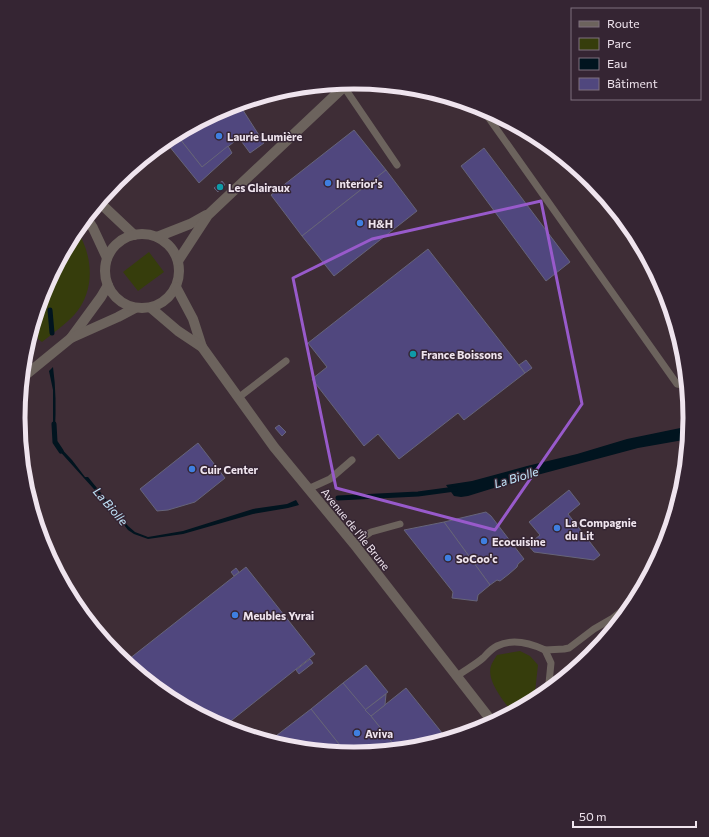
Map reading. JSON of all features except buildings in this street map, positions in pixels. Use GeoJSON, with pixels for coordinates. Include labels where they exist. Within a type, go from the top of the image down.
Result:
{"type":"FeatureCollection","features":[{"type":"Feature","properties":{"kind":"street"},"geometry":{"type":"LineString","coordinates":[[157,237],[190,224],[208,214],[341,90]]}},
{"type":"Feature","properties":{"kind":"street"},"geometry":{"type":"LineString","coordinates":[[103,206],[134,235]]}},
{"type":"Feature","properties":{"kind":"street"},"geometry":{"type":"LineString","coordinates":[[178,261],[208,214]]}},
{"type":"Feature","properties":{"kind":"street"},"geometry":{"type":"LineString","coordinates":[[89,223],[107,258]]}},
{"type":"Feature","properties":{"kind":"street"},"geometry":{"type":"LineString","coordinates":[[149,234],[157,237],[166,242],[174,251],[180,269],[179,278],[176,287],[170,296],[162,303],[151,308],[135,308],[114,296],[105,276],[107,258],[113,248],[122,240],[134,235],[149,234]]}},
{"type":"Feature","properties":{"kind":"street"},"geometry":{"type":"LineString","coordinates":[[28,373],[71,338],[108,285]]}},
{"type":"Feature","properties":{"kind":"street","name":"Avenue de l'Île Brune"},"geometry":{"type":"LineString","coordinates":[[176,287],[194,319],[202,346],[238,398],[274,447],[354,544],[490,719]]}},
{"type":"Feature","properties":{"kind":"street"},"geometry":{"type":"LineString","coordinates":[[71,338],[135,308]]}},
{"type":"Feature","properties":{"kind":"street","name":"Avenue de l'Île Brune"},"geometry":{"type":"LineString","coordinates":[[151,308],[178,331],[202,346]]}},
{"type":"Feature","properties":{"kind":"lane"},"geometry":{"type":"LineString","coordinates":[[349,89],[397,165]]}},
{"type":"Feature","properties":{"kind":"lane"},"geometry":{"type":"LineString","coordinates":[[488,118],[677,384],[682,385]]}},
{"type":"Feature","properties":{"kind":"lane"},"geometry":{"type":"LineString","coordinates":[[238,398],[286,361]]}},
{"type":"Feature","properties":{"kind":"lane"},"geometry":{"type":"LineString","coordinates":[[308,489],[330,479],[352,460]]}},
{"type":"Feature","properties":{"kind":"lane"},"geometry":{"type":"LineString","coordinates":[[354,544],[371,532],[400,524]]}},
{"type":"Feature","properties":{"kind":"lane"},"geometry":{"type":"LineString","coordinates":[[457,676],[483,658],[497,645],[518,641],[545,650],[569,648],[622,611]]}},
{"type":"Feature","properties":{"kind":"lane"},"geometry":{"type":"LineString","coordinates":[[545,650],[551,663],[549,684]]}},
{"type":"Feature","properties":{"kind":"highlighted area"},"geometry":{"type":"Polygon","coordinates":[[[541,201],[582,404],[495,530],[336,488],[293,278],[372,239],[541,201]]]}},
{"type":"Feature","properties":{"kind":"shaded area"},"geometry":{"type":"Polygon","coordinates":[[[354,89],[419,95],[460,106],[481,114],[519,133],[555,157],[572,171],[602,201],[616,218],[640,254],[659,292],[667,313],[678,354],[684,418],[683,440],[678,483],[673,504],[659,545],[650,564],[640,583],[616,619],[602,636],[572,666],[555,680],[519,704],[481,723],[460,731],[419,742],[354,748],[290,742],[249,731],[228,723],[190,704],[171,692],[137,666],[107,636],[81,602],[69,583],[50,545],[42,524],[31,483],[25,418],[31,354],[42,313],[50,292],[69,254],[81,235],[107,201],[137,171],[171,145],[190,133],[228,114],[249,106],[290,95],[354,89]]]}},
{"type":"Feature","properties":{"kind":"green space"},"geometry":{"type":"Polygon","coordinates":[[[80,236],[86,249],[90,272],[89,283],[82,304],[75,314],[42,342],[38,339],[38,328],[50,292],[69,254],[80,236]]]}},
{"type":"Feature","properties":{"kind":"green space"},"geometry":{"type":"Polygon","coordinates":[[[149,252],[164,272],[138,291],[123,272],[149,252]]]}},
{"type":"Feature","properties":{"kind":"green space"},"geometry":{"type":"Polygon","coordinates":[[[520,651],[530,656],[538,665],[535,694],[509,709],[497,691],[491,678],[491,665],[497,655],[520,651]]]}},
{"type":"Feature","properties":{"kind":"water"},"geometry":{"type":"Polygon","coordinates":[[[53,367],[56,406],[55,430],[53,432],[53,390],[49,371],[53,367]]]}},
{"type":"Feature","properties":{"kind":"water"},"geometry":{"type":"Polygon","coordinates":[[[684,427],[683,440],[638,448],[526,478],[468,496],[454,496],[446,485],[472,481],[577,454],[627,439],[684,427]]]}},
{"type":"Feature","properties":{"kind":"water"},"geometry":{"type":"Polygon","coordinates":[[[57,444],[85,477],[88,477],[128,526],[135,532],[148,537],[183,531],[253,509],[287,504],[296,500],[299,505],[253,514],[183,534],[148,539],[128,530],[111,508],[55,446],[57,444]]]}},
{"type":"Feature","properties":{"kind":"waterway","name":"La Biolle"},"geometry":{"type":"LineString","coordinates":[[50,310],[52,333]]}},
{"type":"Feature","properties":{"kind":"waterway","name":"La Biolle"},"geometry":{"type":"LineString","coordinates":[[54,424],[55,442],[61,451]]}},
{"type":"Feature","properties":{"kind":"waterway","name":"La Biolle"},"geometry":{"type":"LineString","coordinates":[[338,498],[418,494],[455,489]]}},
{"type":"Feature","properties":{"kind":"place","name":"Laurie Lumière"},"geometry":{"type":"Point","coordinates":[219,136]}},
{"type":"Feature","properties":{"kind":"place","name":"Interior's"},"geometry":{"type":"Point","coordinates":[328,183]}},
{"type":"Feature","properties":{"kind":"place","name":"Les Glairaux"},"geometry":{"type":"Point","coordinates":[220,187]}},
{"type":"Feature","properties":{"kind":"place","name":"H&H"},"geometry":{"type":"Point","coordinates":[360,223]}},
{"type":"Feature","properties":{"kind":"place","name":"France Boissons"},"geometry":{"type":"Point","coordinates":[413,354]}},
{"type":"Feature","properties":{"kind":"place","name":"Cuir Center"},"geometry":{"type":"Point","coordinates":[192,469]}},
{"type":"Feature","properties":{"kind":"place","name":"La Compagnie du Lit"},"geometry":{"type":"Point","coordinates":[557,528]}},
{"type":"Feature","properties":{"kind":"place","name":"Ecocuisine"},"geometry":{"type":"Point","coordinates":[484,541]}},
{"type":"Feature","properties":{"kind":"place","name":"SoCoo'c"},"geometry":{"type":"Point","coordinates":[448,558]}},
{"type":"Feature","properties":{"kind":"place","name":"Meubles Yvrai"},"geometry":{"type":"Point","coordinates":[235,615]}},
{"type":"Feature","properties":{"kind":"place","name":"Aviva"},"geometry":{"type":"Point","coordinates":[357,733]}}]}
